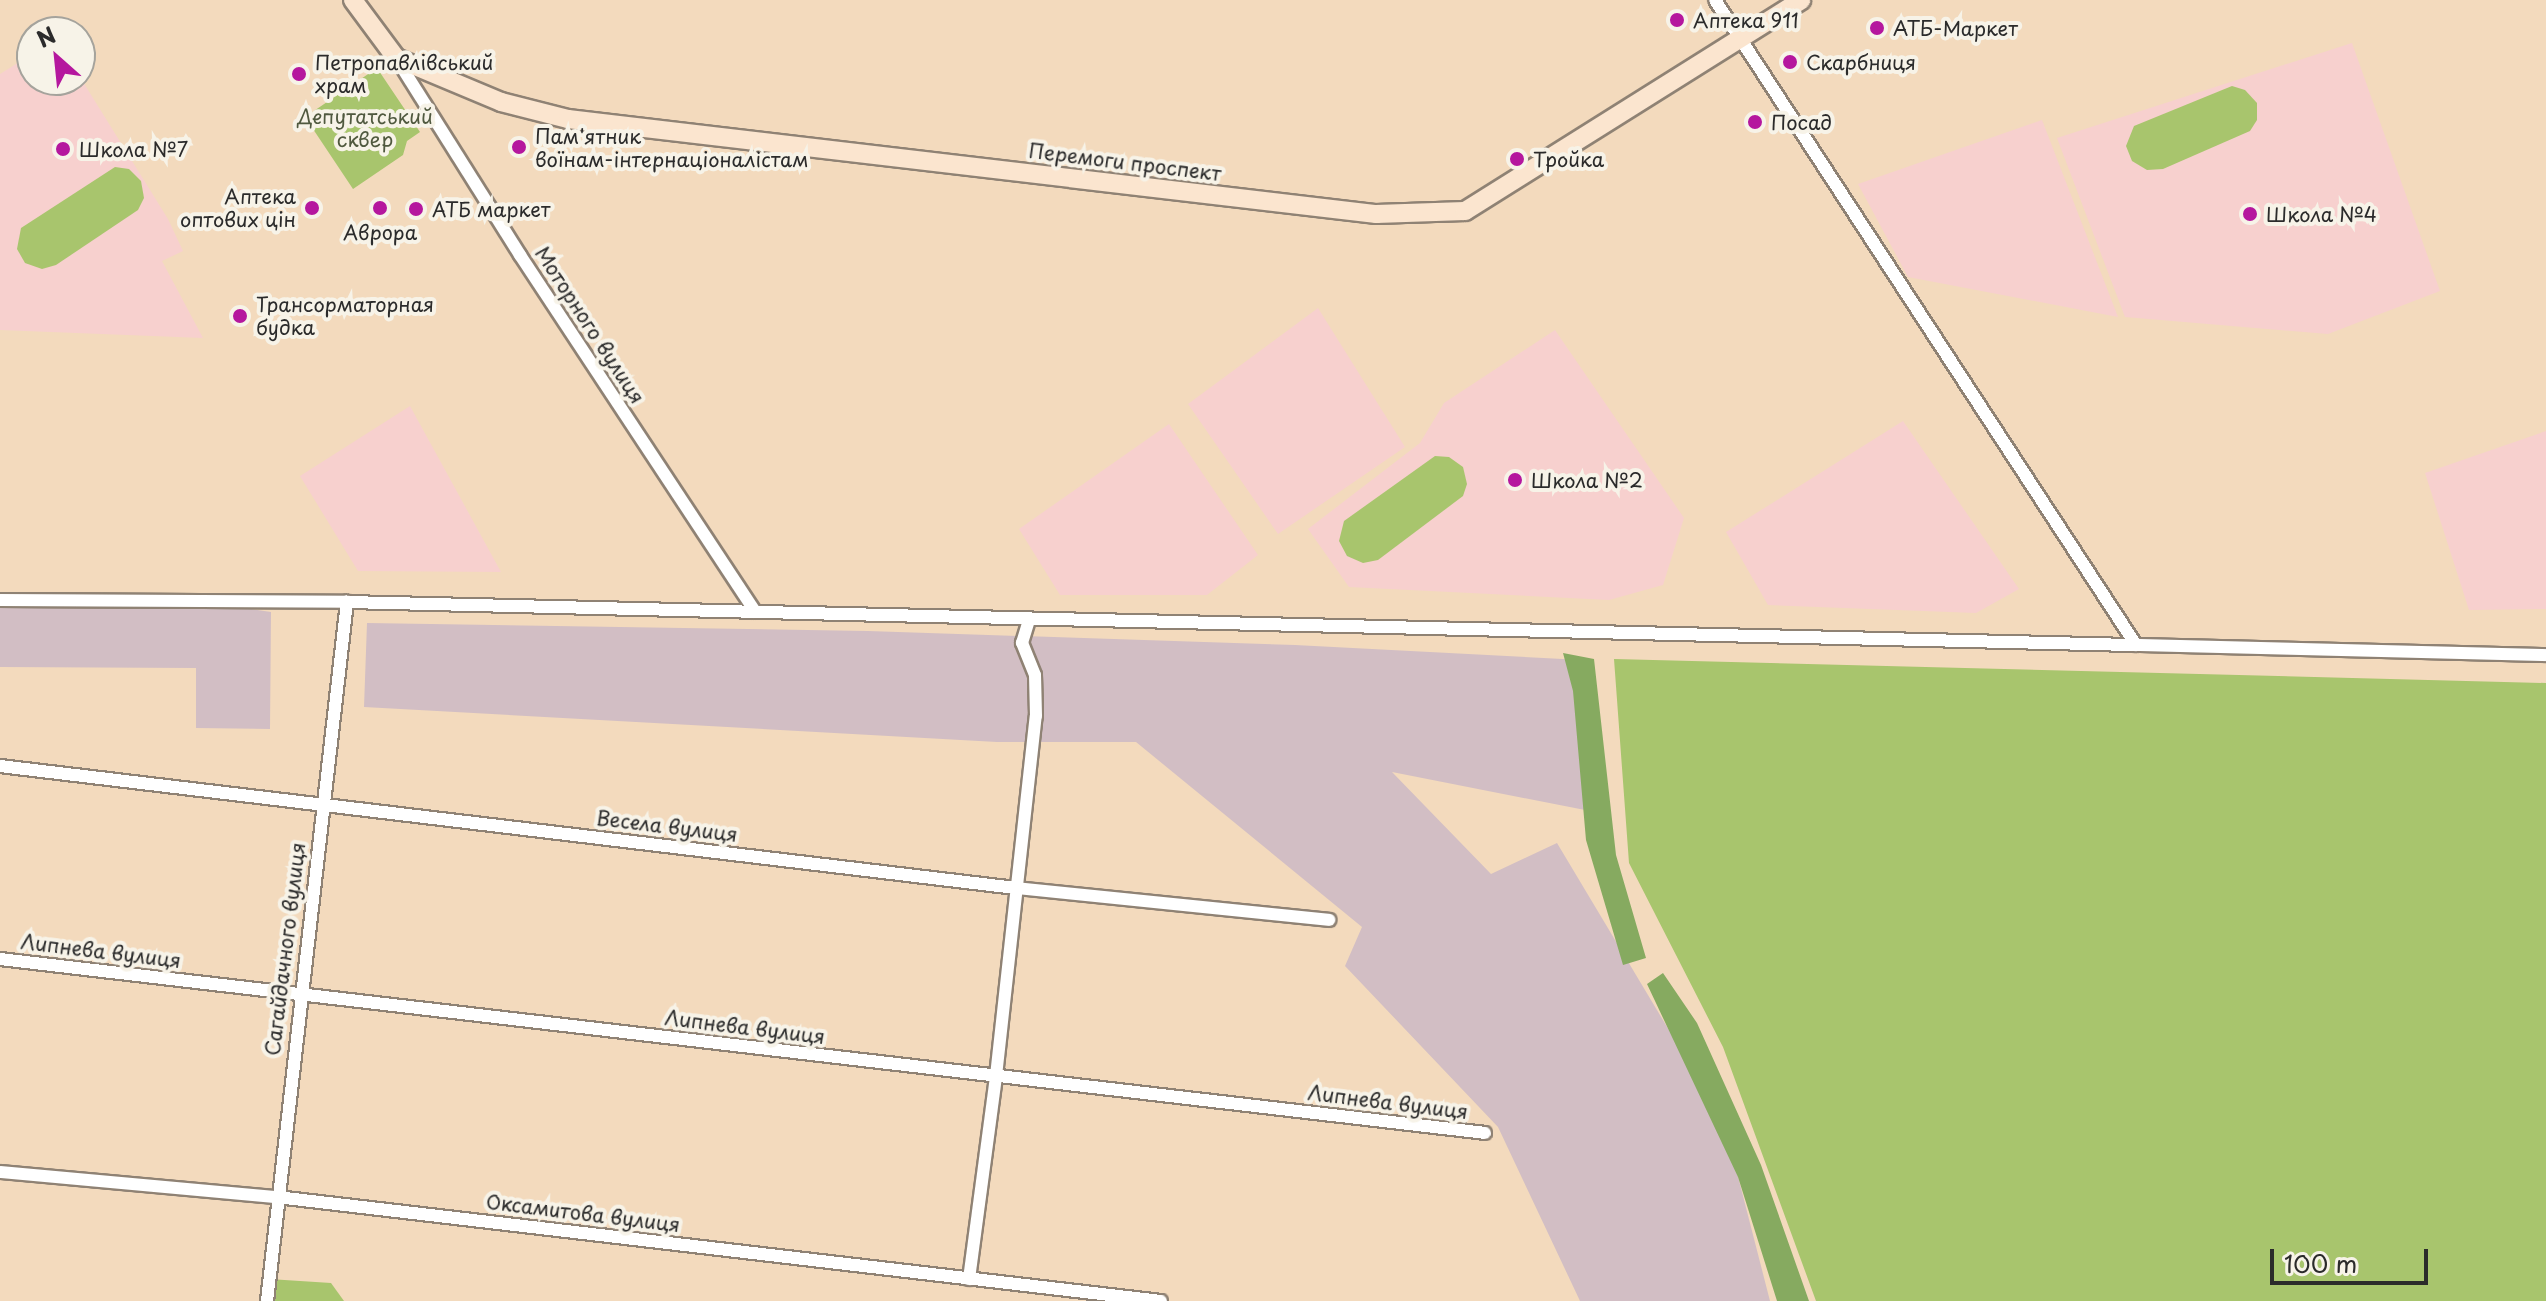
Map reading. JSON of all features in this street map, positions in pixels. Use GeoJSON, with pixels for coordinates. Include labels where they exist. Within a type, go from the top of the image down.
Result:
{"type":"FeatureCollection","features":[{"type":"Feature","properties":{"kind":"street"},"geometry":{"type":"LineString","coordinates":[[353,0],[396,58]]}},
{"type":"Feature","properties":{"kind":"street"},"geometry":{"type":"LineString","coordinates":[[1715,0],[2136,645]]}},
{"type":"Feature","properties":{"kind":"street","name":"Перемоги проспект"},"geometry":{"type":"LineString","coordinates":[[396,58],[501,102],[568,119],[1376,214],[1465,211],[1742,40],[1801,0]]}},
{"type":"Feature","properties":{"kind":"street","name":"Моторного вулиця"},"geometry":{"type":"LineString","coordinates":[[396,58],[537,283],[755,612]]}},
{"type":"Feature","properties":{"kind":"street"},"geometry":{"type":"LineString","coordinates":[[0,600],[347,602],[2546,655]]}},
{"type":"Feature","properties":{"kind":"street","name":"Сагайдачного вулиця"},"geometry":{"type":"LineString","coordinates":[[267,1301],[347,602]]}},
{"type":"Feature","properties":{"kind":"street"},"geometry":{"type":"LineString","coordinates":[[969,1279],[996,1076],[1036,716],[1035,675],[1022,643],[1029,620]]}},
{"type":"Feature","properties":{"kind":"street","name":"Весела вулиця"},"geometry":{"type":"LineString","coordinates":[[0,766],[1016,888],[1329,920]]}},
{"type":"Feature","properties":{"kind":"street","name":"Липнева вулиця"},"geometry":{"type":"LineString","coordinates":[[0,959],[1485,1133]]}},
{"type":"Feature","properties":{"kind":"street","name":"Оксамитова вулиця"},"geometry":{"type":"LineString","coordinates":[[0,1172],[277,1197],[1161,1301]]}},
{"type":"Feature","properties":{"kind":"shaded area","name":"Школа №4"},"geometry":{"type":"Polygon","coordinates":[[[2352,43],[2440,291],[2328,334],[2125,317],[2057,138],[2352,43]]]}},
{"type":"Feature","properties":{"kind":"shaded area","name":"Школа №7"},"geometry":{"type":"Polygon","coordinates":[[[16,64],[16,96],[92,96],[168,219],[183,251],[162,261],[203,338],[0,330],[0,74],[16,64]]]}},
{"type":"Feature","properties":{"kind":"shaded area"},"geometry":{"type":"Polygon","coordinates":[[[2042,120],[2118,317],[1908,277],[1858,184],[2042,120]]]}},
{"type":"Feature","properties":{"kind":"shaded area"},"geometry":{"type":"Polygon","coordinates":[[[1318,308],[1405,447],[1278,534],[1188,404],[1318,308]]]}},
{"type":"Feature","properties":{"kind":"shaded area","name":"Школа №2"},"geometry":{"type":"Polygon","coordinates":[[[1555,330],[1684,518],[1663,585],[1609,600],[1349,587],[1308,529],[1420,443],[1444,403],[1555,330]]]}},
{"type":"Feature","properties":{"kind":"shaded area"},"geometry":{"type":"Polygon","coordinates":[[[410,406],[501,572],[358,571],[300,476],[410,406]]]}},
{"type":"Feature","properties":{"kind":"shaded area"},"geometry":{"type":"Polygon","coordinates":[[[1903,421],[2019,589],[1976,613],[1768,605],[1726,532],[1903,421]]]}},
{"type":"Feature","properties":{"kind":"shaded area"},"geometry":{"type":"Polygon","coordinates":[[[1169,424],[1258,555],[1207,595],[1060,595],[1019,529],[1169,424]]]}},
{"type":"Feature","properties":{"kind":"shaded area"},"geometry":{"type":"Polygon","coordinates":[[[2546,431],[2546,609],[2469,610],[2425,473],[2546,431]]]}},
{"type":"Feature","properties":{"kind":"shaded area"},"geometry":{"type":"Polygon","coordinates":[[[198,601],[271,612],[270,729],[196,728],[196,668],[0,667],[0,604],[198,601]]]}},
{"type":"Feature","properties":{"kind":"shaded area"},"geometry":{"type":"Polygon","coordinates":[[[367,623],[868,631],[1295,645],[1582,660],[1585,810],[1392,772],[1491,874],[1557,843],[1724,1122],[1770,1301],[1580,1301],[1498,1127],[1345,966],[1362,927],[1136,742],[997,742],[364,707],[367,623]]]}},
{"type":"Feature","properties":{"kind":"green space","name":"Депутатський сквер"},"geometry":{"type":"Polygon","coordinates":[[[377,68],[420,132],[407,141],[403,155],[353,189],[305,117],[377,68]]]}},
{"type":"Feature","properties":{"kind":"green space"},"geometry":{"type":"Polygon","coordinates":[[[2232,86],[2245,90],[2257,103],[2257,120],[2250,131],[2163,169],[2147,170],[2132,161],[2126,146],[2134,126],[2232,86]]]}},
{"type":"Feature","properties":{"kind":"green space"},"geometry":{"type":"Polygon","coordinates":[[[115,167],[129,169],[141,181],[144,198],[138,210],[56,265],[42,269],[25,263],[17,249],[21,228],[115,167]]]}},
{"type":"Feature","properties":{"kind":"green space"},"geometry":{"type":"Polygon","coordinates":[[[1435,456],[1449,457],[1463,467],[1467,484],[1463,496],[1378,560],[1363,563],[1347,556],[1339,541],[1344,521],[1435,456]]]}},
{"type":"Feature","properties":{"kind":"green space"},"geometry":{"type":"Polygon","coordinates":[[[1563,653],[1594,659],[1616,855],[1646,958],[1623,965],[1586,840],[1573,691],[1563,653]]]}},
{"type":"Feature","properties":{"kind":"green space"},"geometry":{"type":"Polygon","coordinates":[[[1614,659],[2546,683],[2546,1301],[1816,1301],[1723,1047],[1629,863],[1614,659]]]}},
{"type":"Feature","properties":{"kind":"green space"},"geometry":{"type":"Polygon","coordinates":[[[1663,973],[1697,1023],[1761,1165],[1809,1301],[1777,1301],[1738,1177],[1647,984],[1663,973]]]}},
{"type":"Feature","properties":{"kind":"green space"},"geometry":{"type":"Polygon","coordinates":[[[269,1279],[331,1283],[344,1301],[267,1301],[269,1279]]]}},
{"type":"Feature","properties":{"kind":"place","name":"Аптека 911"},"geometry":{"type":"Point","coordinates":[1677,20]}},
{"type":"Feature","properties":{"kind":"place","name":"АТБ-Маркет"},"geometry":{"type":"Point","coordinates":[1877,28]}},
{"type":"Feature","properties":{"kind":"place","name":"Скарбниця"},"geometry":{"type":"Point","coordinates":[1790,62]}},
{"type":"Feature","properties":{"kind":"place","name":"Петропавлівський храм"},"geometry":{"type":"Point","coordinates":[299,74]}},
{"type":"Feature","properties":{"kind":"place","name":"Посад"},"geometry":{"type":"Point","coordinates":[1755,122]}},
{"type":"Feature","properties":{"kind":"place","name":"Пам'ятник воїнам-інтернаціоналістам"},"geometry":{"type":"Point","coordinates":[519,147]}},
{"type":"Feature","properties":{"kind":"place","name":"Школа №7"},"geometry":{"type":"Point","coordinates":[63,149]}},
{"type":"Feature","properties":{"kind":"place","name":"Тройка"},"geometry":{"type":"Point","coordinates":[1517,159]}},
{"type":"Feature","properties":{"kind":"place","name":"Аптека оптових цін"},"geometry":{"type":"Point","coordinates":[312,208]}},
{"type":"Feature","properties":{"kind":"place","name":"Аврора"},"geometry":{"type":"Point","coordinates":[380,208]}},
{"type":"Feature","properties":{"kind":"place","name":"АТБ маркет"},"geometry":{"type":"Point","coordinates":[416,209]}},
{"type":"Feature","properties":{"kind":"place","name":"Школа №4"},"geometry":{"type":"Point","coordinates":[2250,214]}},
{"type":"Feature","properties":{"kind":"place","name":"Трансорматорная будка"},"geometry":{"type":"Point","coordinates":[240,316]}},
{"type":"Feature","properties":{"kind":"place","name":"Школа №2"},"geometry":{"type":"Point","coordinates":[1515,480]}}]}
